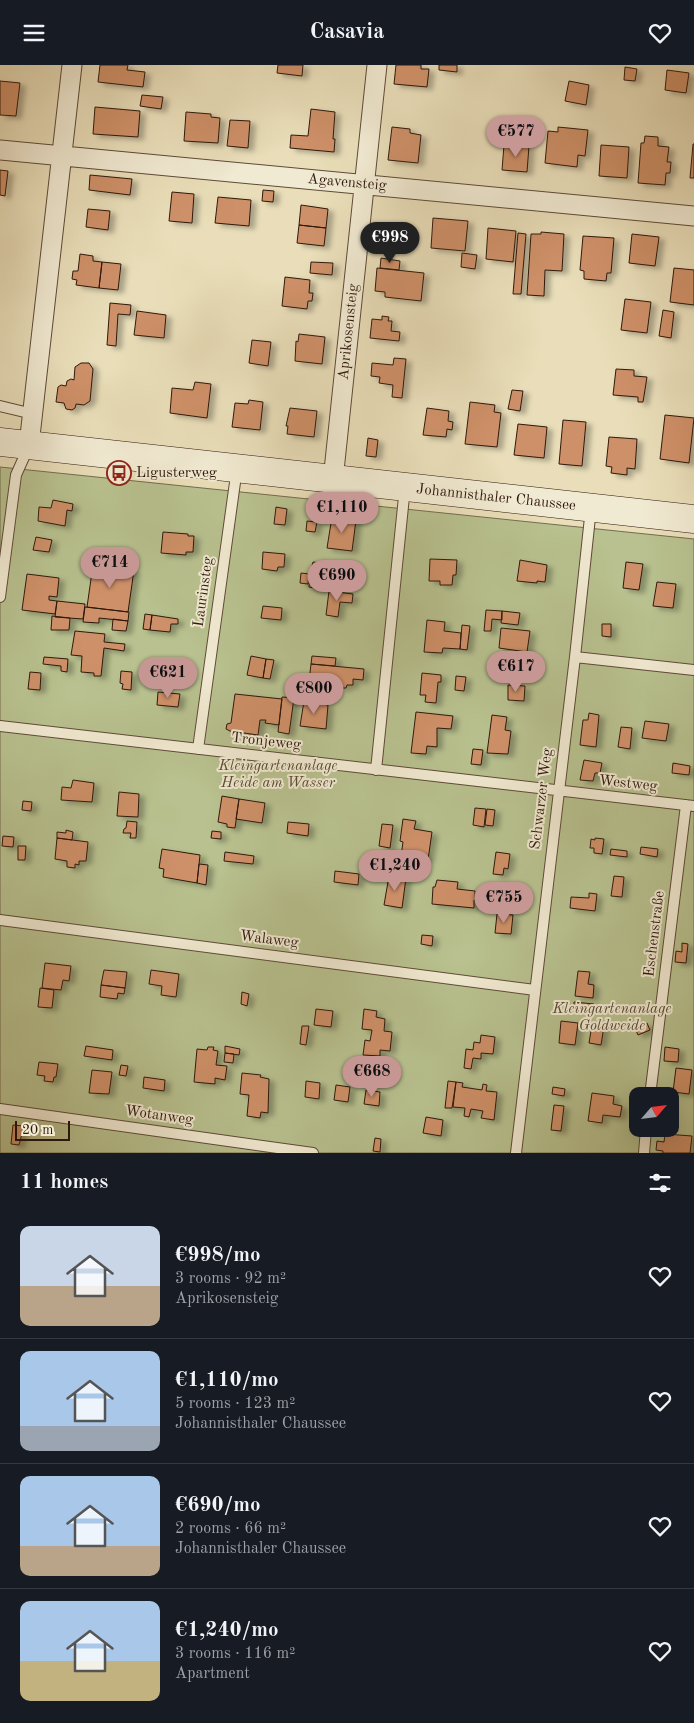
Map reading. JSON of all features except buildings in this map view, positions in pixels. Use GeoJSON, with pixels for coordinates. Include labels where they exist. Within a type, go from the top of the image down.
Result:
{"type":"FeatureCollection","features":[{"type":"Feature","properties":{"kind":"street"},"geometry":{"type":"LineString","coordinates":[[29,445],[72,65]]}},
{"type":"Feature","properties":{"kind":"street","name":"Aprikosensteig"},"geometry":{"type":"LineString","coordinates":[[333,480],[377,65]]}},
{"type":"Feature","properties":{"kind":"street","name":"Agavensteig"},"geometry":{"type":"LineString","coordinates":[[0,150],[694,216]]}},
{"type":"Feature","properties":{"kind":"street","name":"Johannisthaler Chaussee"},"geometry":{"type":"LineString","coordinates":[[0,442],[694,519]]}},
{"type":"Feature","properties":{"kind":"lane"},"geometry":{"type":"LineString","coordinates":[[0,406],[33,414]]}},
{"type":"Feature","properties":{"kind":"lane"},"geometry":{"type":"LineString","coordinates":[[0,597],[2,556],[16,475],[29,445]]}},
{"type":"Feature","properties":{"kind":"lane","name":"Laurinsteg"},"geometry":{"type":"LineString","coordinates":[[198,749],[237,468]]}},
{"type":"Feature","properties":{"kind":"lane"},"geometry":{"type":"LineString","coordinates":[[376,770],[405,487]]}},
{"type":"Feature","properties":{"kind":"lane","name":"Schwarzer Weg"},"geometry":{"type":"LineString","coordinates":[[516,1153],[558,791],[576,657],[590,508]]}},
{"type":"Feature","properties":{"kind":"lane"},"geometry":{"type":"LineString","coordinates":[[576,657],[694,670]]}},
{"type":"Feature","properties":{"kind":"lane","name":"Tronjeweg"},"geometry":{"type":"LineString","coordinates":[[0,726],[558,791]]}},
{"type":"Feature","properties":{"kind":"lane","name":"Westweg"},"geometry":{"type":"LineString","coordinates":[[558,791],[690,806]]}},
{"type":"Feature","properties":{"kind":"lane","name":"Eschenstraße"},"geometry":{"type":"LineString","coordinates":[[651,1087],[690,806]]}},
{"type":"Feature","properties":{"kind":"lane","name":"Walaweg"},"geometry":{"type":"LineString","coordinates":[[0,920],[535,990]]}},
{"type":"Feature","properties":{"kind":"lane","name":"Wotanweg"},"geometry":{"type":"LineString","coordinates":[[0,1109],[314,1153]]}},
{"type":"Feature","properties":{"kind":"lane"},"geometry":{"type":"LineString","coordinates":[[644,1153],[645,1137]]}},
{"type":"Feature","properties":{"kind":"green space","name":"Kleingartenanlage Heide am Wasser"},"geometry":{"type":"Polygon","coordinates":[[[0,467],[694,539],[694,1153],[0,1153],[0,467]]]}},
{"type":"Feature","properties":{"kind":"place","name":"Ligusterweg"},"geometry":{"type":"Point","coordinates":[119,473]}},
{"type":"Feature","properties":{"kind":"park label","name":"Kleingartenanlage Goldweide"},"geometry":{"type":"Point","coordinates":[612,1018]}}]}
